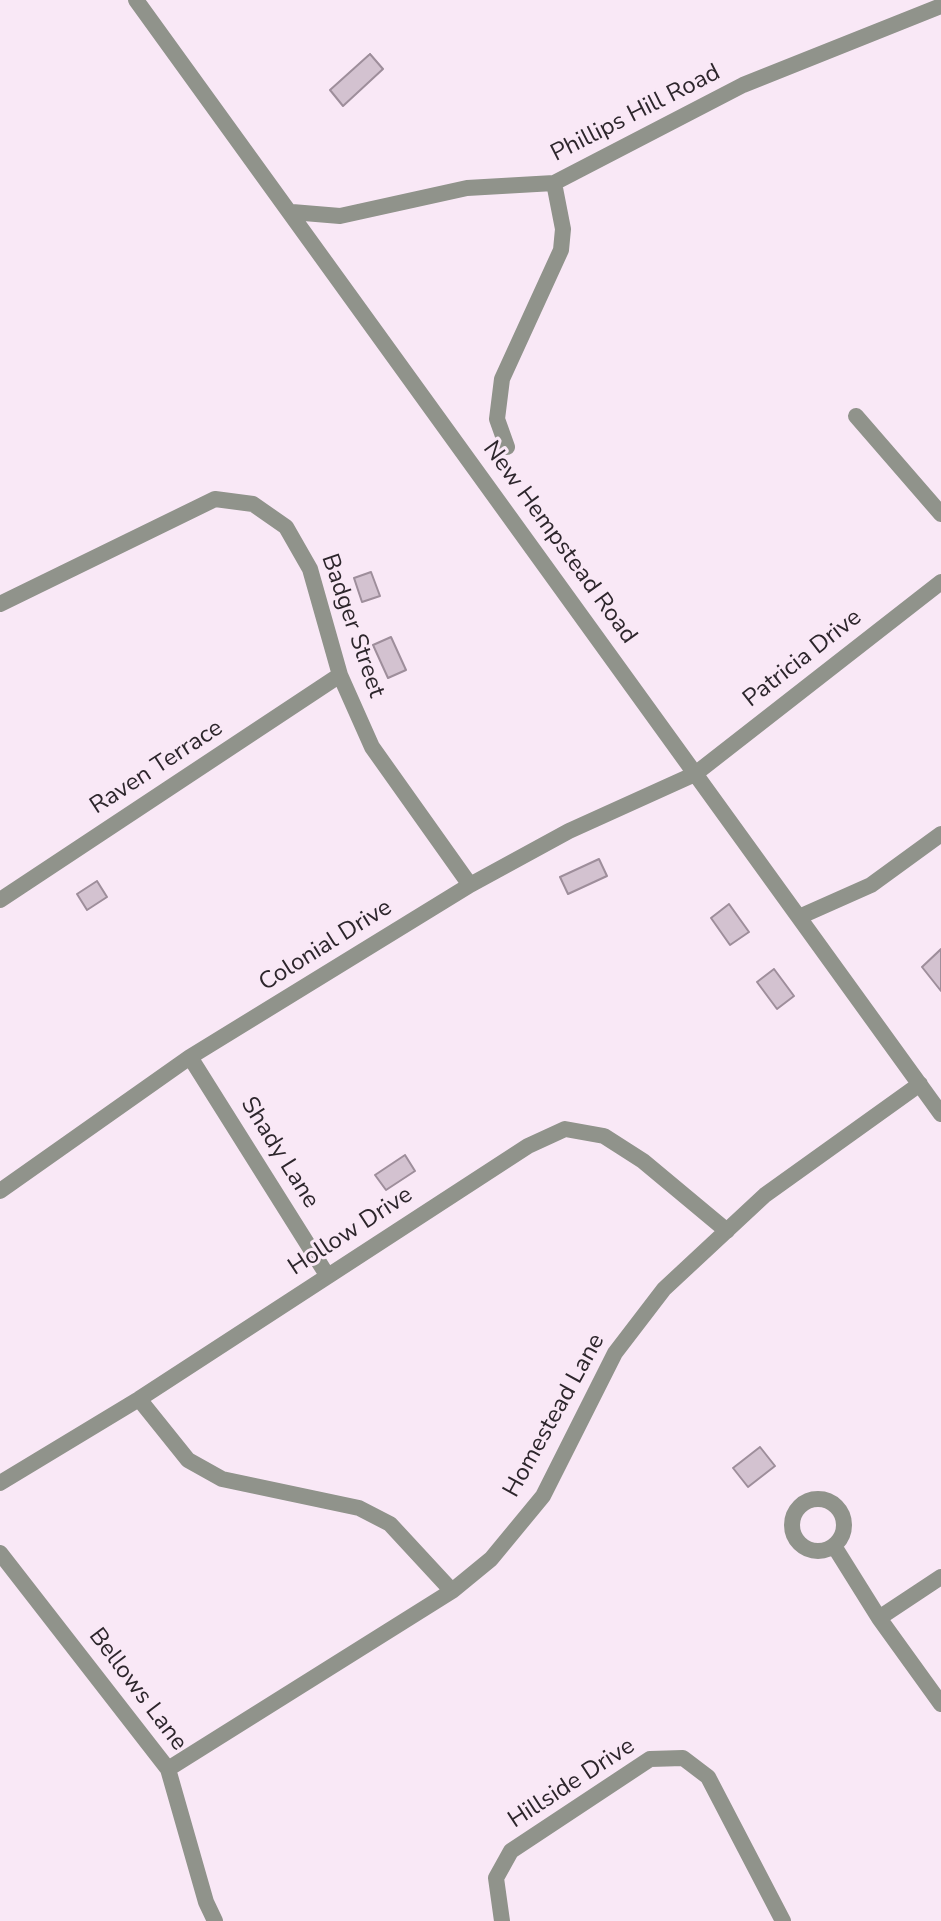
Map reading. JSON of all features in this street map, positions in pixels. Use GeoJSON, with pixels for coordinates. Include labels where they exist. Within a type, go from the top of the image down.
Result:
{"type":"FeatureCollection","features":[{"type":"Feature","properties":{"kind":"street","name":"New Hempstead Road"},"geometry":{"type":"LineString","coordinates":[[136,0],[920,1084],[936,1097],[941,1114]]}},
{"type":"Feature","properties":{"kind":"street","name":"Phillips Hill Road"},"geometry":{"type":"LineString","coordinates":[[292,212],[340,216],[467,188],[554,183],[743,85],[941,6]]}},
{"type":"Feature","properties":{"kind":"street"},"geometry":{"type":"LineString","coordinates":[[507,447],[497,419],[502,379],[561,250],[563,229],[554,183]]}},
{"type":"Feature","properties":{"kind":"street"},"geometry":{"type":"LineString","coordinates":[[856,416],[941,514]]}},
{"type":"Feature","properties":{"kind":"street","name":"Badger Street"},"geometry":{"type":"LineString","coordinates":[[0,604],[215,499],[253,504],[286,527],[310,569],[340,675],[372,747],[470,885]]}},
{"type":"Feature","properties":{"kind":"street","name":"Patricia Drive"},"geometry":{"type":"LineString","coordinates":[[695,774],[941,582]]}},
{"type":"Feature","properties":{"kind":"street","name":"Raven Terrace"},"geometry":{"type":"LineString","coordinates":[[0,900],[340,675]]}},
{"type":"Feature","properties":{"kind":"street","name":"Colonial Drive"},"geometry":{"type":"LineString","coordinates":[[0,1191],[190,1057],[470,885],[569,831],[695,774]]}},
{"type":"Feature","properties":{"kind":"street"},"geometry":{"type":"LineString","coordinates":[[799,917],[871,885],[941,834]]}},
{"type":"Feature","properties":{"kind":"street","name":"Shady Lane"},"geometry":{"type":"LineString","coordinates":[[190,1057],[327,1275]]}},
{"type":"Feature","properties":{"kind":"street","name":"Homestead Lane"},"geometry":{"type":"LineString","coordinates":[[168,1769],[452,1591],[491,1559],[543,1496],[615,1353],[664,1289],[765,1195],[920,1084]]}},
{"type":"Feature","properties":{"kind":"street","name":"Hollow Drive"},"geometry":{"type":"LineString","coordinates":[[0,1483],[139,1399],[528,1146],[565,1129],[604,1136],[643,1161],[727,1231]]}},
{"type":"Feature","properties":{"kind":"street"},"geometry":{"type":"LineString","coordinates":[[139,1399],[188,1460],[222,1479],[359,1508],[390,1524],[452,1591]]}},
{"type":"Feature","properties":{"kind":"street"},"geometry":{"type":"LineString","coordinates":[[834,1546],[879,1618],[941,1704]]}},
{"type":"Feature","properties":{"kind":"street","name":"Bellows Lane"},"geometry":{"type":"LineString","coordinates":[[0,1553],[168,1769],[206,1902],[215,1921]]}},
{"type":"Feature","properties":{"kind":"street"},"geometry":{"type":"LineString","coordinates":[[879,1618],[941,1577]]}},
{"type":"Feature","properties":{"kind":"street","name":"Hillside Drive"},"geometry":{"type":"LineString","coordinates":[[502,1921],[496,1878],[511,1851],[650,1759],[683,1758],[708,1777],[783,1921]]}},
{"type":"Feature","properties":{"kind":"building"},"geometry":{"type":"Polygon","coordinates":[[[370,54],[383,69],[343,106],[330,90],[370,54]]]}},
{"type":"Feature","properties":{"kind":"building"},"geometry":{"type":"Polygon","coordinates":[[[371,572],[380,596],[362,602],[354,578],[371,572]]]}},
{"type":"Feature","properties":{"kind":"building"},"geometry":{"type":"Polygon","coordinates":[[[391,637],[406,670],[388,678],[373,645],[391,637]]]}},
{"type":"Feature","properties":{"kind":"building"},"geometry":{"type":"Polygon","coordinates":[[[599,859],[607,876],[568,894],[560,877],[599,859]]]}},
{"type":"Feature","properties":{"kind":"building"},"geometry":{"type":"Polygon","coordinates":[[[97,881],[107,897],[87,910],[77,894],[97,881]]]}},
{"type":"Feature","properties":{"kind":"building"},"geometry":{"type":"Polygon","coordinates":[[[729,904],[749,932],[730,945],[711,918],[729,904]]]}},
{"type":"Feature","properties":{"kind":"building"},"geometry":{"type":"Polygon","coordinates":[[[941,949],[941,991],[922,967],[941,949]]]}},
{"type":"Feature","properties":{"kind":"building"},"geometry":{"type":"Polygon","coordinates":[[[774,969],[794,996],[777,1009],[757,982],[774,969]]]}},
{"type":"Feature","properties":{"kind":"building"},"geometry":{"type":"Polygon","coordinates":[[[405,1155],[415,1171],[386,1190],[375,1175],[405,1155]]]}},
{"type":"Feature","properties":{"kind":"building"},"geometry":{"type":"Polygon","coordinates":[[[760,1447],[775,1466],[748,1487],[733,1468],[760,1447]]]}}]}
